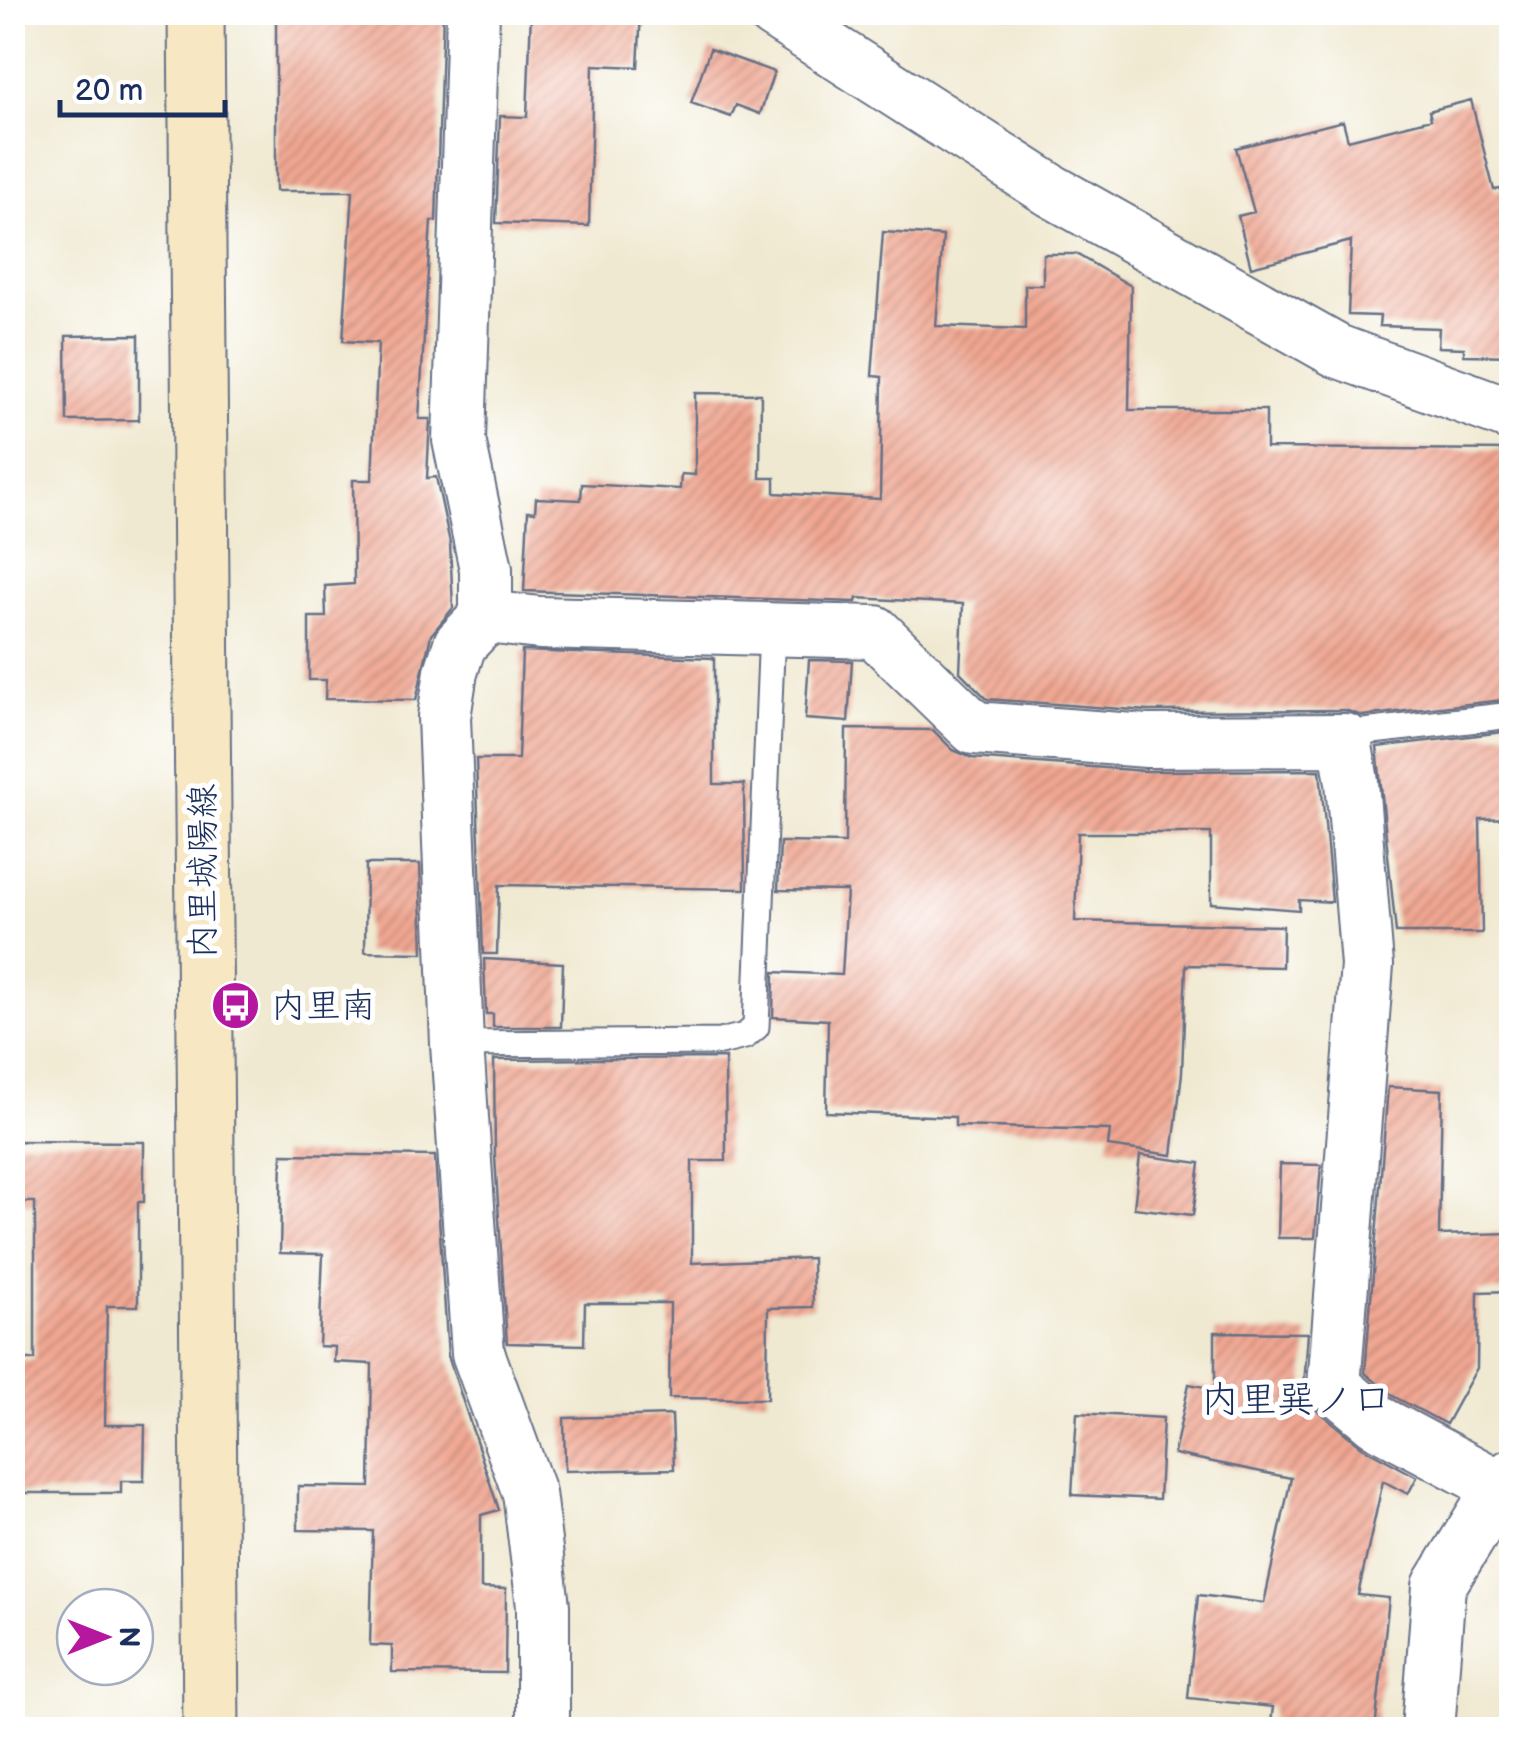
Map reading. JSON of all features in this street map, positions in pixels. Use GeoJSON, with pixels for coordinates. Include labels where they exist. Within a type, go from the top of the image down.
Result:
{"type":"FeatureCollection","features":[{"type":"Feature","properties":{"kind":"main road","name":"内里城陽線"},"geometry":{"type":"LineString","coordinates":[[196,12],[211,1730]]}},
{"type":"Feature","properties":{"kind":"street"},"geometry":{"type":"LineString","coordinates":[[473,12],[459,440],[486,569],[486,616],[460,644],[444,717],[457,1044],[478,1353],[528,1492],[543,1606],[543,1730]]}},
{"type":"Feature","properties":{"kind":"street"},"geometry":{"type":"LineString","coordinates":[[773,12],[1052,191],[1337,351],[1512,414]]}},
{"type":"Feature","properties":{"kind":"street"},"geometry":{"type":"LineString","coordinates":[[486,616],[540,623],[875,632],[974,728],[1147,741],[1345,740],[1367,965],[1334,1386],[1376,1422],[1506,1481],[1439,1586],[1428,1730]]}},
{"type":"Feature","properties":{"kind":"lane"},"geometry":{"type":"LineString","coordinates":[[457,1044],[720,1042],[745,1036],[756,1027],[772,629]]}},
{"type":"Feature","properties":{"kind":"lane"},"geometry":{"type":"LineString","coordinates":[[1345,740],[1364,732],[1512,715]]}},
{"type":"Feature","properties":{"kind":"building"},"geometry":{"type":"Polygon","coordinates":[[[276,12],[443,12],[436,221],[431,221],[419,419],[430,419],[427,478],[436,477],[450,543],[453,608],[431,635],[416,700],[325,699],[326,680],[309,680],[309,617],[326,617],[325,586],[354,584],[353,480],[372,480],[378,343],[343,341],[353,191],[276,191],[276,12]]]}},
{"type":"Feature","properties":{"kind":"building"},"geometry":{"type":"Polygon","coordinates":[[[531,12],[641,12],[638,67],[593,65],[589,226],[496,223],[500,116],[527,117],[531,12]]]}},
{"type":"Feature","properties":{"kind":"building"},"geometry":{"type":"Polygon","coordinates":[[[710,49],[774,72],[760,114],[736,105],[731,117],[691,103],[710,49]]]}},
{"type":"Feature","properties":{"kind":"building"},"geometry":{"type":"Polygon","coordinates":[[[1471,100],[1494,190],[1512,187],[1512,356],[1464,355],[1464,348],[1438,347],[1439,328],[1379,326],[1380,316],[1348,315],[1351,241],[1251,267],[1238,216],[1254,212],[1236,148],[1343,121],[1348,140],[1431,119],[1429,111],[1471,100]]]}},
{"type":"Feature","properties":{"kind":"building"},"geometry":{"type":"Polygon","coordinates":[[[883,232],[943,236],[936,326],[1025,329],[1025,285],[1043,285],[1043,254],[1076,254],[1131,286],[1129,410],[1266,410],[1266,448],[1512,450],[1512,699],[1362,716],[1345,710],[1148,711],[987,699],[960,672],[963,604],[524,591],[528,511],[535,512],[536,498],[581,500],[582,484],[680,489],[681,474],[695,475],[695,393],[761,394],[760,478],[775,478],[775,493],[880,499],[882,377],[872,376],[883,232]]]}},
{"type":"Feature","properties":{"kind":"building"},"geometry":{"type":"Polygon","coordinates":[[[139,335],[139,420],[67,421],[66,336],[139,335]]]}},
{"type":"Feature","properties":{"kind":"building"},"geometry":{"type":"Polygon","coordinates":[[[522,651],[714,658],[714,784],[744,784],[745,889],[499,885],[497,954],[483,954],[476,759],[518,759],[522,651]]]}},
{"type":"Feature","properties":{"kind":"building"},"geometry":{"type":"Polygon","coordinates":[[[809,660],[852,661],[848,722],[805,719],[809,660]]]}},
{"type":"Feature","properties":{"kind":"building"},"geometry":{"type":"Polygon","coordinates":[[[846,729],[933,730],[953,750],[972,758],[1145,771],[1320,770],[1332,902],[1299,900],[1299,910],[1211,903],[1211,833],[1078,833],[1075,921],[1283,926],[1282,967],[1186,965],[1182,1073],[1172,1155],[1108,1146],[1110,1130],[955,1126],[955,1117],[826,1112],[828,1020],[773,1017],[774,972],[842,975],[847,891],[778,890],[780,842],[845,843],[846,729]]]}},
{"type":"Feature","properties":{"kind":"building"},"geometry":{"type":"Polygon","coordinates":[[[1512,731],[1512,818],[1480,819],[1482,933],[1396,933],[1377,747],[1512,731]]]}},
{"type":"Feature","properties":{"kind":"building"},"geometry":{"type":"Polygon","coordinates":[[[366,864],[420,864],[423,953],[365,952],[366,864]]]}},
{"type":"Feature","properties":{"kind":"building"},"geometry":{"type":"Polygon","coordinates":[[[484,959],[563,963],[561,1027],[493,1027],[493,1014],[486,1014],[484,959]]]}},
{"type":"Feature","properties":{"kind":"building"},"geometry":{"type":"Polygon","coordinates":[[[725,1058],[726,1161],[692,1161],[692,1263],[812,1258],[813,1307],[768,1308],[767,1399],[669,1398],[670,1303],[585,1303],[584,1345],[507,1343],[495,1157],[494,1060],[725,1058]]]}},
{"type":"Feature","properties":{"kind":"building"},"geometry":{"type":"Polygon","coordinates":[[[1388,1087],[1442,1090],[1439,1235],[1512,1233],[1512,1291],[1478,1292],[1477,1368],[1446,1424],[1393,1396],[1365,1373],[1388,1087]]]}},
{"type":"Feature","properties":{"kind":"building"},"geometry":{"type":"Polygon","coordinates":[[[12,1141],[144,1142],[144,1202],[138,1202],[138,1306],[107,1306],[105,1425],[145,1425],[144,1481],[121,1481],[121,1493],[12,1493],[16,1360],[35,1360],[35,1202],[12,1202],[12,1141]]]}},
{"type":"Feature","properties":{"kind":"building"},"geometry":{"type":"Polygon","coordinates":[[[282,1154],[435,1156],[448,1356],[499,1510],[481,1515],[481,1588],[506,1589],[505,1673],[392,1672],[392,1646],[370,1645],[373,1531],[298,1530],[298,1486],[370,1487],[372,1364],[334,1362],[335,1347],[319,1346],[323,1254],[280,1253],[282,1154]]]}},
{"type":"Feature","properties":{"kind":"building"},"geometry":{"type":"Polygon","coordinates":[[[1140,1155],[1200,1163],[1193,1215],[1134,1208],[1140,1155]]]}},
{"type":"Feature","properties":{"kind":"building"},"geometry":{"type":"Polygon","coordinates":[[[1280,1164],[1321,1165],[1315,1238],[1278,1238],[1280,1164]]]}},
{"type":"Feature","properties":{"kind":"building"},"geometry":{"type":"Polygon","coordinates":[[[1215,1332],[1308,1333],[1304,1385],[1314,1408],[1362,1447],[1417,1477],[1408,1494],[1383,1481],[1358,1595],[1389,1598],[1375,1730],[1270,1730],[1273,1707],[1188,1698],[1198,1595],[1264,1603],[1291,1478],[1174,1454],[1189,1384],[1215,1389],[1215,1332]]]}},
{"type":"Feature","properties":{"kind":"building"},"geometry":{"type":"Polygon","coordinates":[[[1077,1413],[1163,1418],[1159,1499],[1072,1495],[1077,1413]]]}},
{"type":"Feature","properties":{"kind":"building"},"geometry":{"type":"Polygon","coordinates":[[[672,1415],[674,1469],[565,1471],[564,1418],[672,1415]]]}},
{"type":"Feature","properties":{"kind":"place","name":"内里南"},"geometry":{"type":"Point","coordinates":[236,1006]}},
{"type":"Feature","properties":{"kind":"district","name":"内里巽ノ口"},"geometry":{"type":"Point","coordinates":[1296,1400]}}]}
